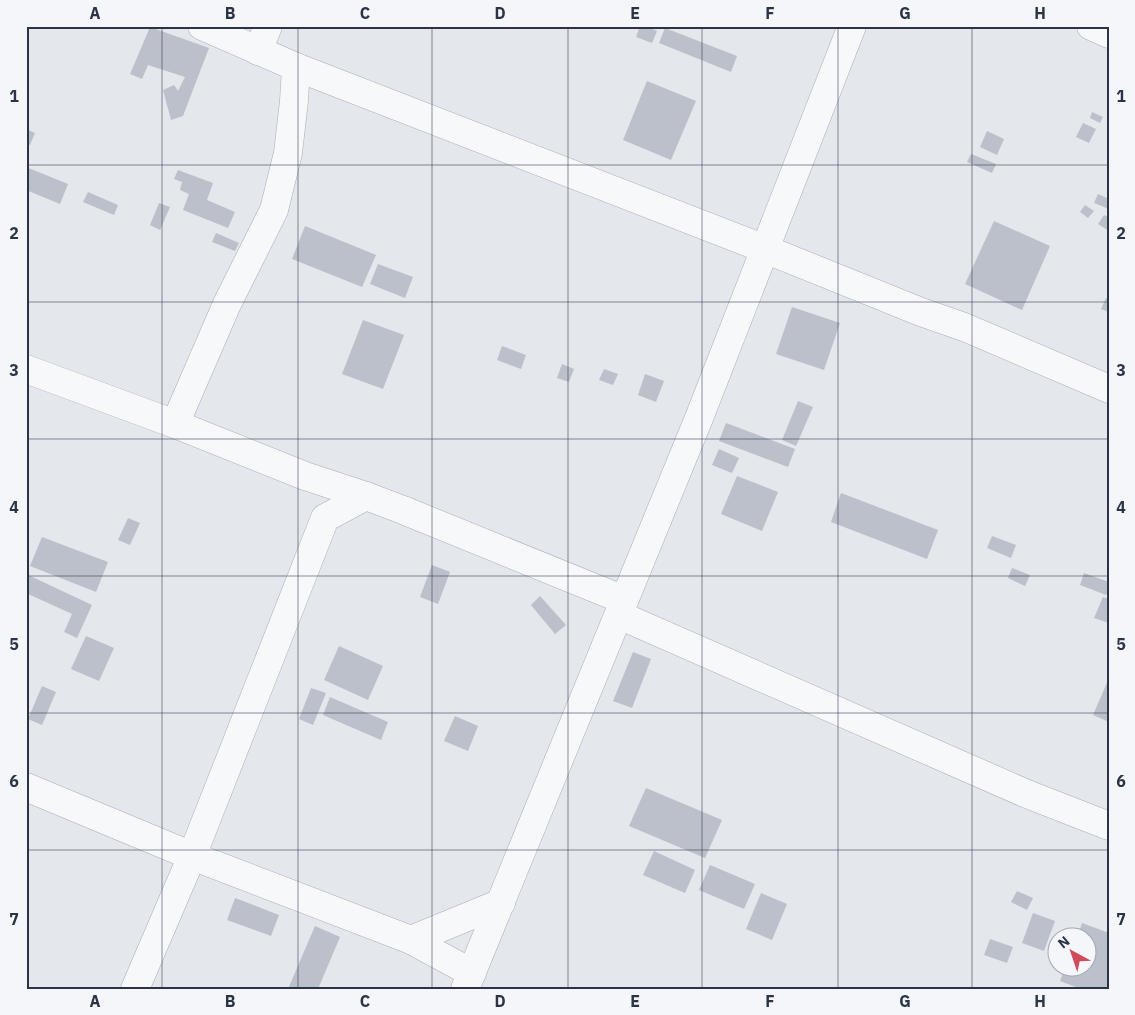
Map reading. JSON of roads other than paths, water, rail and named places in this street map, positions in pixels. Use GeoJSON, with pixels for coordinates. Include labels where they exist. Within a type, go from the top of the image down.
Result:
{"type":"FeatureCollection","features":[{"type":"Feature","properties":{"kind":"street"},"geometry":{"type":"LineString","coordinates":[[202,26],[296,67],[765,249],[921,312],[964,327],[1109,389]]}},
{"type":"Feature","properties":{"kind":"street"},"geometry":{"type":"LineString","coordinates":[[258,51],[268,26]]}},
{"type":"Feature","properties":{"kind":"street"},"geometry":{"type":"LineString","coordinates":[[26,787],[192,856],[411,940],[471,984],[501,903],[698,418],[852,26]]}},
{"type":"Feature","properties":{"kind":"street"},"geometry":{"type":"LineString","coordinates":[[1091,26],[1109,34]]}},
{"type":"Feature","properties":{"kind":"street"},"geometry":{"type":"LineString","coordinates":[[175,424],[227,304],[274,210],[288,153],[296,67]]}},
{"type":"Feature","properties":{"kind":"street"},"geometry":{"type":"LineString","coordinates":[[26,369],[175,424],[305,476],[403,510],[1018,790],[1109,826]]}},
{"type":"Feature","properties":{"kind":"street"},"geometry":{"type":"LineString","coordinates":[[305,476],[325,518]]}},
{"type":"Feature","properties":{"kind":"street"},"geometry":{"type":"LineString","coordinates":[[136,989],[192,856],[325,518],[366,496]]}},
{"type":"Feature","properties":{"kind":"street"},"geometry":{"type":"LineString","coordinates":[[411,940],[501,903]]}}]}
